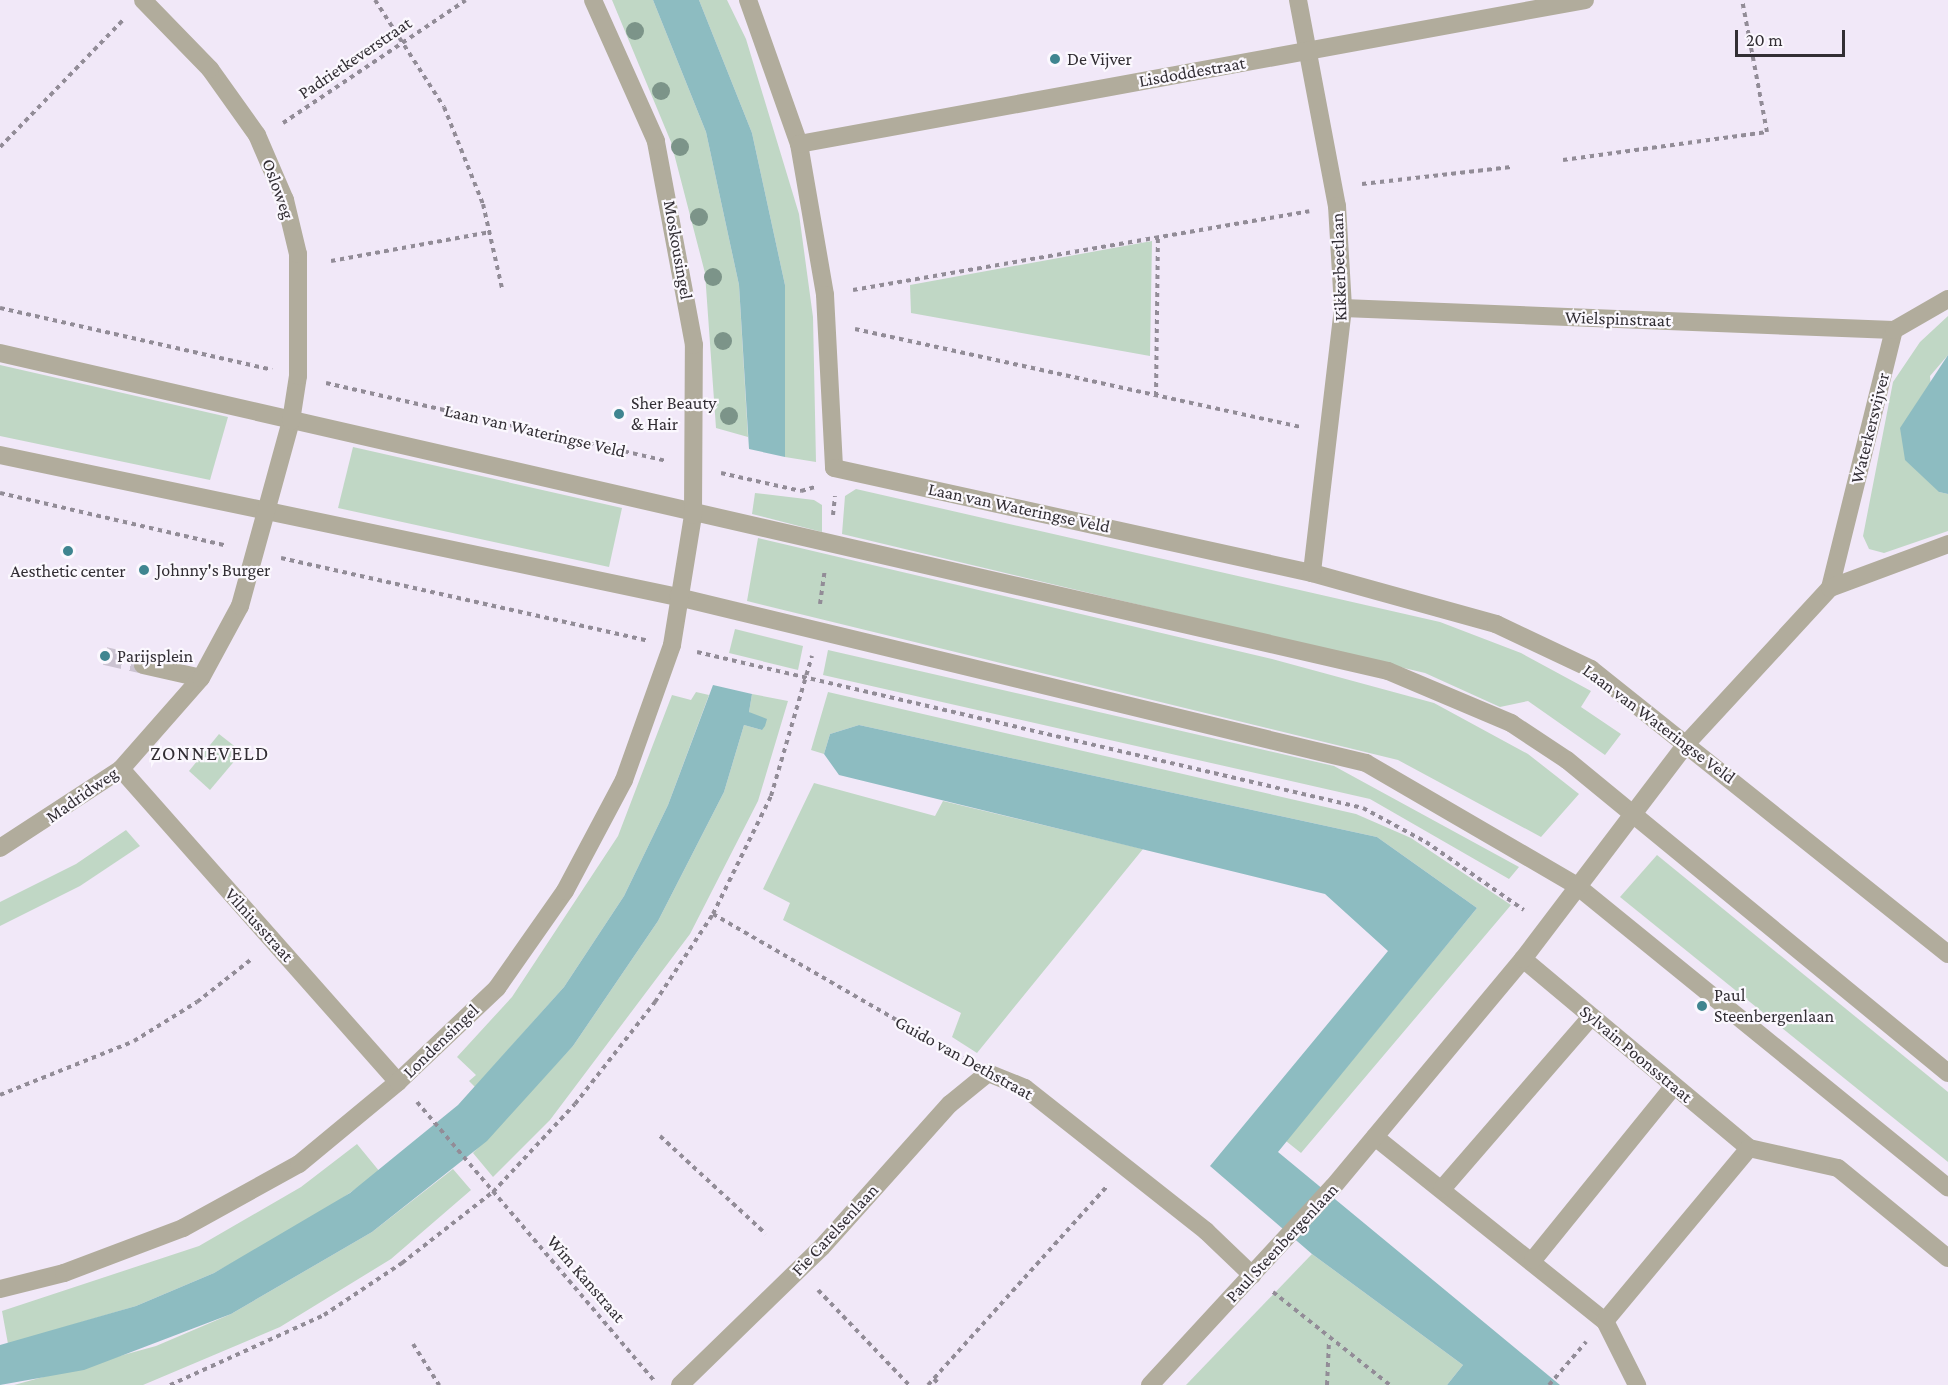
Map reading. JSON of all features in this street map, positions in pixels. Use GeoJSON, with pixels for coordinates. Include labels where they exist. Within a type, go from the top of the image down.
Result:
{"type":"FeatureCollection","features":[{"type":"Feature","properties":{"kind":"street","name":"Osloweg"},"geometry":{"type":"LineString","coordinates":[[143,0],[210,69],[257,135],[285,200],[298,254],[298,376],[291,421]]}},
{"type":"Feature","properties":{"kind":"street","name":"Moskousingel"},"geometry":{"type":"LineString","coordinates":[[593,0],[656,141],[680,249],[694,345],[693,515]]}},
{"type":"Feature","properties":{"kind":"street"},"geometry":{"type":"LineString","coordinates":[[748,0],[799,144],[825,295],[834,468]]}},
{"type":"Feature","properties":{"kind":"street","name":"Kikkerbeetlaan"},"geometry":{"type":"LineString","coordinates":[[1298,0],[1311,50],[1337,206],[1343,308],[1312,573]]}},
{"type":"Feature","properties":{"kind":"street","name":"Lisdoddestraat"},"geometry":{"type":"LineString","coordinates":[[799,144],[1585,0]]}},
{"type":"Feature","properties":{"kind":"street"},"geometry":{"type":"LineString","coordinates":[[1894,330],[1948,299]]}},
{"type":"Feature","properties":{"kind":"street","name":"Wielspinstraat"},"geometry":{"type":"LineString","coordinates":[[1343,308],[1894,330]]}},
{"type":"Feature","properties":{"kind":"street","name":"Waterkersvijver"},"geometry":{"type":"LineString","coordinates":[[1830,588],[1894,330]]}},
{"type":"Feature","properties":{"kind":"street"},"geometry":{"type":"LineString","coordinates":[[0,353],[693,515],[1388,671],[1511,723],[1567,760],[1948,1073]]}},
{"type":"Feature","properties":{"kind":"street"},"geometry":{"type":"LineString","coordinates":[[265,509],[291,421]]}},
{"type":"Feature","properties":{"kind":"street"},"geometry":{"type":"LineString","coordinates":[[0,454],[678,597],[1366,763],[1577,886],[1948,1187]]}},
{"type":"Feature","properties":{"kind":"street","name":"Laan van Wateringse Veld"},"geometry":{"type":"LineString","coordinates":[[834,468],[1312,573],[1496,624],[1591,669],[1687,743],[1948,954]]}},
{"type":"Feature","properties":{"kind":"street","name":"Madridweg"},"geometry":{"type":"LineString","coordinates":[[0,848],[121,769],[201,678],[240,606],[265,509]]}},
{"type":"Feature","properties":{"kind":"street"},"geometry":{"type":"LineString","coordinates":[[678,597],[693,515]]}},
{"type":"Feature","properties":{"kind":"street","name":"Waterkersvijver"},"geometry":{"type":"LineString","coordinates":[[1630,813],[1687,743],[1830,588],[1948,544]]}},
{"type":"Feature","properties":{"kind":"street","name":"Londensingel"},"geometry":{"type":"LineString","coordinates":[[0,1289],[64,1273],[183,1228],[299,1164],[398,1082],[496,988],[565,891],[624,780],[672,645],[678,597]]}},
{"type":"Feature","properties":{"kind":"street"},"geometry":{"type":"LineString","coordinates":[[142,665],[201,678]]}},
{"type":"Feature","properties":{"kind":"street","name":"Vilniusstraat"},"geometry":{"type":"LineString","coordinates":[[121,769],[398,1082]]}},
{"type":"Feature","properties":{"kind":"street","name":"Paul Steenbergenlaan"},"geometry":{"type":"LineString","coordinates":[[1150,1385],[1252,1275],[1277,1253],[1375,1137],[1523,959],[1630,813]]}},
{"type":"Feature","properties":{"kind":"street","name":"Sylvain Poonsstraat"},"geometry":{"type":"LineString","coordinates":[[1523,959],[1749,1148],[1838,1168],[1948,1258]]}},
{"type":"Feature","properties":{"kind":"street"},"geometry":{"type":"LineString","coordinates":[[1442,1189],[1592,1017]]}},
{"type":"Feature","properties":{"kind":"street","name":"Guido van Dethstraat"},"geometry":{"type":"LineString","coordinates":[[988,1073],[1025,1088],[1124,1167],[1252,1275]]}},
{"type":"Feature","properties":{"kind":"street","name":"Fie Carelsenlaan"},"geometry":{"type":"LineString","coordinates":[[680,1385],[799,1269],[950,1104],[988,1073]]}},
{"type":"Feature","properties":{"kind":"street"},"geometry":{"type":"LineString","coordinates":[[1533,1260],[1674,1086]]}},
{"type":"Feature","properties":{"kind":"street"},"geometry":{"type":"LineString","coordinates":[[1375,1137],[1533,1260],[1605,1321],[1637,1385]]}},
{"type":"Feature","properties":{"kind":"street"},"geometry":{"type":"LineString","coordinates":[[1605,1321],[1749,1148]]}},
{"type":"Feature","properties":{"kind":"path"},"geometry":{"type":"LineString","coordinates":[[375,0],[405,40],[444,107],[490,232],[502,288]]}},
{"type":"Feature","properties":{"kind":"path","name":"Padrietkeverstraat"},"geometry":{"type":"LineString","coordinates":[[257,135],[465,0]]}},
{"type":"Feature","properties":{"kind":"path"},"geometry":{"type":"LineString","coordinates":[[1563,160],[1767,132],[1742,0]]}},
{"type":"Feature","properties":{"kind":"path"},"geometry":{"type":"LineString","coordinates":[[0,147],[127,16]]}},
{"type":"Feature","properties":{"kind":"path"},"geometry":{"type":"LineString","coordinates":[[1334,188],[1511,167]]}},
{"type":"Feature","properties":{"kind":"path"},"geometry":{"type":"LineString","coordinates":[[825,295],[1337,206]]}},
{"type":"Feature","properties":{"kind":"path"},"geometry":{"type":"LineString","coordinates":[[331,261],[490,232]]}},
{"type":"Feature","properties":{"kind":"path"},"geometry":{"type":"LineString","coordinates":[[1156,396],[1158,236]]}},
{"type":"Feature","properties":{"kind":"path","name":"Laan van Wateringse Veld"},"geometry":{"type":"LineString","coordinates":[[0,308],[801,492],[825,482],[834,468]]}},
{"type":"Feature","properties":{"kind":"path"},"geometry":{"type":"LineString","coordinates":[[827,323],[1328,433]]}},
{"type":"Feature","properties":{"kind":"path"},"geometry":{"type":"LineString","coordinates":[[0,493],[672,645],[1363,808],[1524,905],[1523,959]]}},
{"type":"Feature","properties":{"kind":"path"},"geometry":{"type":"LineString","coordinates":[[170,1385],[324,1315],[493,1192],[575,1104],[655,1002],[713,914],[771,796],[809,678]]}},
{"type":"Feature","properties":{"kind":"path","name":"Guido van Dethstraat"},"geometry":{"type":"LineString","coordinates":[[713,914],[988,1073]]}},
{"type":"Feature","properties":{"kind":"path"},"geometry":{"type":"LineString","coordinates":[[0,1095],[134,1041],[197,1002],[273,941]]}},
{"type":"Feature","properties":{"kind":"path","name":"Wim Kanstraat"},"geometry":{"type":"LineString","coordinates":[[425,1110],[658,1385]]}},
{"type":"Feature","properties":{"kind":"path"},"geometry":{"type":"LineString","coordinates":[[660,1136],[766,1234]]}},
{"type":"Feature","properties":{"kind":"path"},"geometry":{"type":"LineString","coordinates":[[928,1385],[1124,1167]]}},
{"type":"Feature","properties":{"kind":"path"},"geometry":{"type":"LineString","coordinates":[[799,1269],[909,1385]]}},
{"type":"Feature","properties":{"kind":"path"},"geometry":{"type":"LineString","coordinates":[[1252,1275],[1329,1341],[1390,1385]]}},
{"type":"Feature","properties":{"kind":"path"},"geometry":{"type":"LineString","coordinates":[[1327,1385],[1329,1341]]}},
{"type":"Feature","properties":{"kind":"path"},"geometry":{"type":"LineString","coordinates":[[413,1344],[439,1385]]}},
{"type":"Feature","properties":{"kind":"path"},"geometry":{"type":"LineString","coordinates":[[1550,1385],[1570,1362]]}},
{"type":"Feature","properties":{"kind":"path"},"geometry":{"type":"LineString","coordinates":[[934,1378],[940,1385]]}},
{"type":"Feature","properties":{"kind":"shaded area"},"geometry":{"type":"Polygon","coordinates":[[[612,0],[653,0],[706,132],[739,285],[748,437],[716,428],[705,273],[671,142],[612,0]]]}},
{"type":"Feature","properties":{"kind":"shaded area"},"geometry":{"type":"Polygon","coordinates":[[[653,0],[699,0],[752,133],[785,285],[785,457],[749,449],[739,285],[706,132],[653,0]]]}},
{"type":"Feature","properties":{"kind":"shaded area"},"geometry":{"type":"Polygon","coordinates":[[[699,0],[727,0],[746,39],[799,214],[813,317],[816,462],[785,457],[785,285],[752,133],[699,0]]]}},
{"type":"Feature","properties":{"kind":"shaded area"},"geometry":{"type":"Polygon","coordinates":[[[1152,241],[1150,356],[911,313],[910,285],[1152,241]]]}},
{"type":"Feature","properties":{"kind":"shaded area"},"geometry":{"type":"Polygon","coordinates":[[[1948,316],[1948,355],[1930,376],[1939,492],[1948,494],[1948,531],[1884,553],[1869,549],[1863,536],[1893,382],[1920,342],[1948,316]]]}},
{"type":"Feature","properties":{"kind":"shaded area"},"geometry":{"type":"Polygon","coordinates":[[[1948,355],[1948,494],[1939,492],[1905,460],[1900,428],[1948,355]]]}},
{"type":"Feature","properties":{"kind":"shaded area"},"geometry":{"type":"Polygon","coordinates":[[[0,365],[228,417],[210,480],[0,436],[0,365]]]}},
{"type":"Feature","properties":{"kind":"shaded area"},"geometry":{"type":"Polygon","coordinates":[[[353,447],[622,508],[609,567],[338,508],[353,447]]]}},
{"type":"Feature","properties":{"kind":"shaded area"},"geometry":{"type":"Polygon","coordinates":[[[856,489],[1440,622],[1521,653],[1591,691],[1581,707],[1621,734],[1605,755],[1528,701],[1500,707],[1425,673],[842,534],[845,496],[856,489]]]}},
{"type":"Feature","properties":{"kind":"shaded area"},"geometry":{"type":"Polygon","coordinates":[[[755,493],[814,500],[822,505],[822,532],[752,514],[755,493]]]}},
{"type":"Feature","properties":{"kind":"shaded area"},"geometry":{"type":"Polygon","coordinates":[[[758,538],[1272,659],[1434,703],[1528,754],[1579,794],[1541,837],[1398,760],[747,601],[758,538]]]}},
{"type":"Feature","properties":{"kind":"shaded area"},"geometry":{"type":"Polygon","coordinates":[[[735,629],[803,646],[798,670],[729,653],[735,629]]]}},
{"type":"Feature","properties":{"kind":"shaded area"},"geometry":{"type":"Polygon","coordinates":[[[828,650],[1334,766],[1519,867],[1509,879],[1370,799],[823,675],[828,650]]]}},
{"type":"Feature","properties":{"kind":"shaded area"},"geometry":{"type":"Polygon","coordinates":[[[713,685],[752,694],[749,712],[767,719],[765,726],[762,730],[744,725],[724,792],[658,921],[573,1046],[487,1141],[372,1232],[231,1314],[84,1370],[0,1385],[0,1345],[136,1306],[214,1273],[350,1193],[458,1105],[564,987],[624,896],[668,805],[713,685]]]}},
{"type":"Feature","properties":{"kind":"shaded area"},"geometry":{"type":"Polygon","coordinates":[[[696,692],[709,695],[668,805],[624,896],[564,987],[475,1087],[469,1081],[476,1075],[457,1057],[512,997],[618,836],[672,695],[691,700],[696,692]]]}},
{"type":"Feature","properties":{"kind":"shaded area"},"geometry":{"type":"Polygon","coordinates":[[[828,692],[1356,814],[1411,838],[1511,905],[1301,1153],[1286,1141],[1477,908],[1377,837],[859,725],[830,734],[824,754],[811,750],[828,692]]]}},
{"type":"Feature","properties":{"kind":"shaded area"},"geometry":{"type":"Polygon","coordinates":[[[752,694],[788,701],[758,801],[690,934],[550,1120],[493,1177],[473,1153],[573,1046],[658,921],[724,792],[744,725],[762,730],[749,712],[752,694]]]}},
{"type":"Feature","properties":{"kind":"shaded area"},"geometry":{"type":"Polygon","coordinates":[[[859,725],[1377,837],[1477,908],[1278,1152],[1560,1385],[1447,1385],[1463,1365],[1312,1254],[1210,1166],[1388,951],[1325,894],[839,775],[824,754],[830,734],[859,725]]]}},
{"type":"Feature","properties":{"kind":"shaded area"},"geometry":{"type":"Polygon","coordinates":[[[219,734],[242,752],[210,790],[189,771],[219,734]]]}},
{"type":"Feature","properties":{"kind":"shaded area"},"geometry":{"type":"Polygon","coordinates":[[[814,783],[935,816],[943,801],[1143,849],[977,1053],[952,1037],[961,1013],[783,920],[790,903],[763,889],[814,783]]]}},
{"type":"Feature","properties":{"kind":"shaded area"},"geometry":{"type":"Polygon","coordinates":[[[126,830],[140,846],[80,886],[0,926],[0,902],[76,864],[126,830]]]}},
{"type":"Feature","properties":{"kind":"shaded area"},"geometry":{"type":"Polygon","coordinates":[[[1657,855],[1948,1092],[1948,1162],[1620,897],[1657,855]]]}},
{"type":"Feature","properties":{"kind":"shaded area"},"geometry":{"type":"Polygon","coordinates":[[[357,1144],[380,1172],[312,1219],[214,1273],[136,1306],[8,1344],[2,1311],[199,1246],[301,1187],[357,1144]]]}},
{"type":"Feature","properties":{"kind":"shaded area"},"geometry":{"type":"Polygon","coordinates":[[[453,1169],[471,1190],[391,1259],[280,1327],[143,1385],[14,1385],[156,1346],[231,1314],[372,1232],[453,1169]]]}},
{"type":"Feature","properties":{"kind":"shaded area"},"geometry":{"type":"Polygon","coordinates":[[[1312,1254],[1463,1365],[1447,1385],[1186,1385],[1312,1254]]]}},
{"type":"Feature","properties":{"kind":"tunnel"},"geometry":{"type":"LineString","coordinates":[[105,656],[143,665]]}},
{"type":"Feature","properties":{"kind":"place","name":"De Vijver"},"geometry":{"type":"Point","coordinates":[1055,59]}},
{"type":"Feature","properties":{"kind":"place","name":"Sher Beauty & Hair"},"geometry":{"type":"Point","coordinates":[619,414]}},
{"type":"Feature","properties":{"kind":"place","name":"Aesthetic center"},"geometry":{"type":"Point","coordinates":[68,551]}},
{"type":"Feature","properties":{"kind":"place","name":"Johnny's Burger"},"geometry":{"type":"Point","coordinates":[144,570]}},
{"type":"Feature","properties":{"kind":"place","name":"Parijsplein"},"geometry":{"type":"Point","coordinates":[105,656]}},
{"type":"Feature","properties":{"kind":"place","name":"Paul Steenbergenlaan"},"geometry":{"type":"Point","coordinates":[1702,1006]}},
{"type":"Feature","properties":{"kind":"district","name":"ZONNEVELD"},"geometry":{"type":"Point","coordinates":[210,753]}}]}
